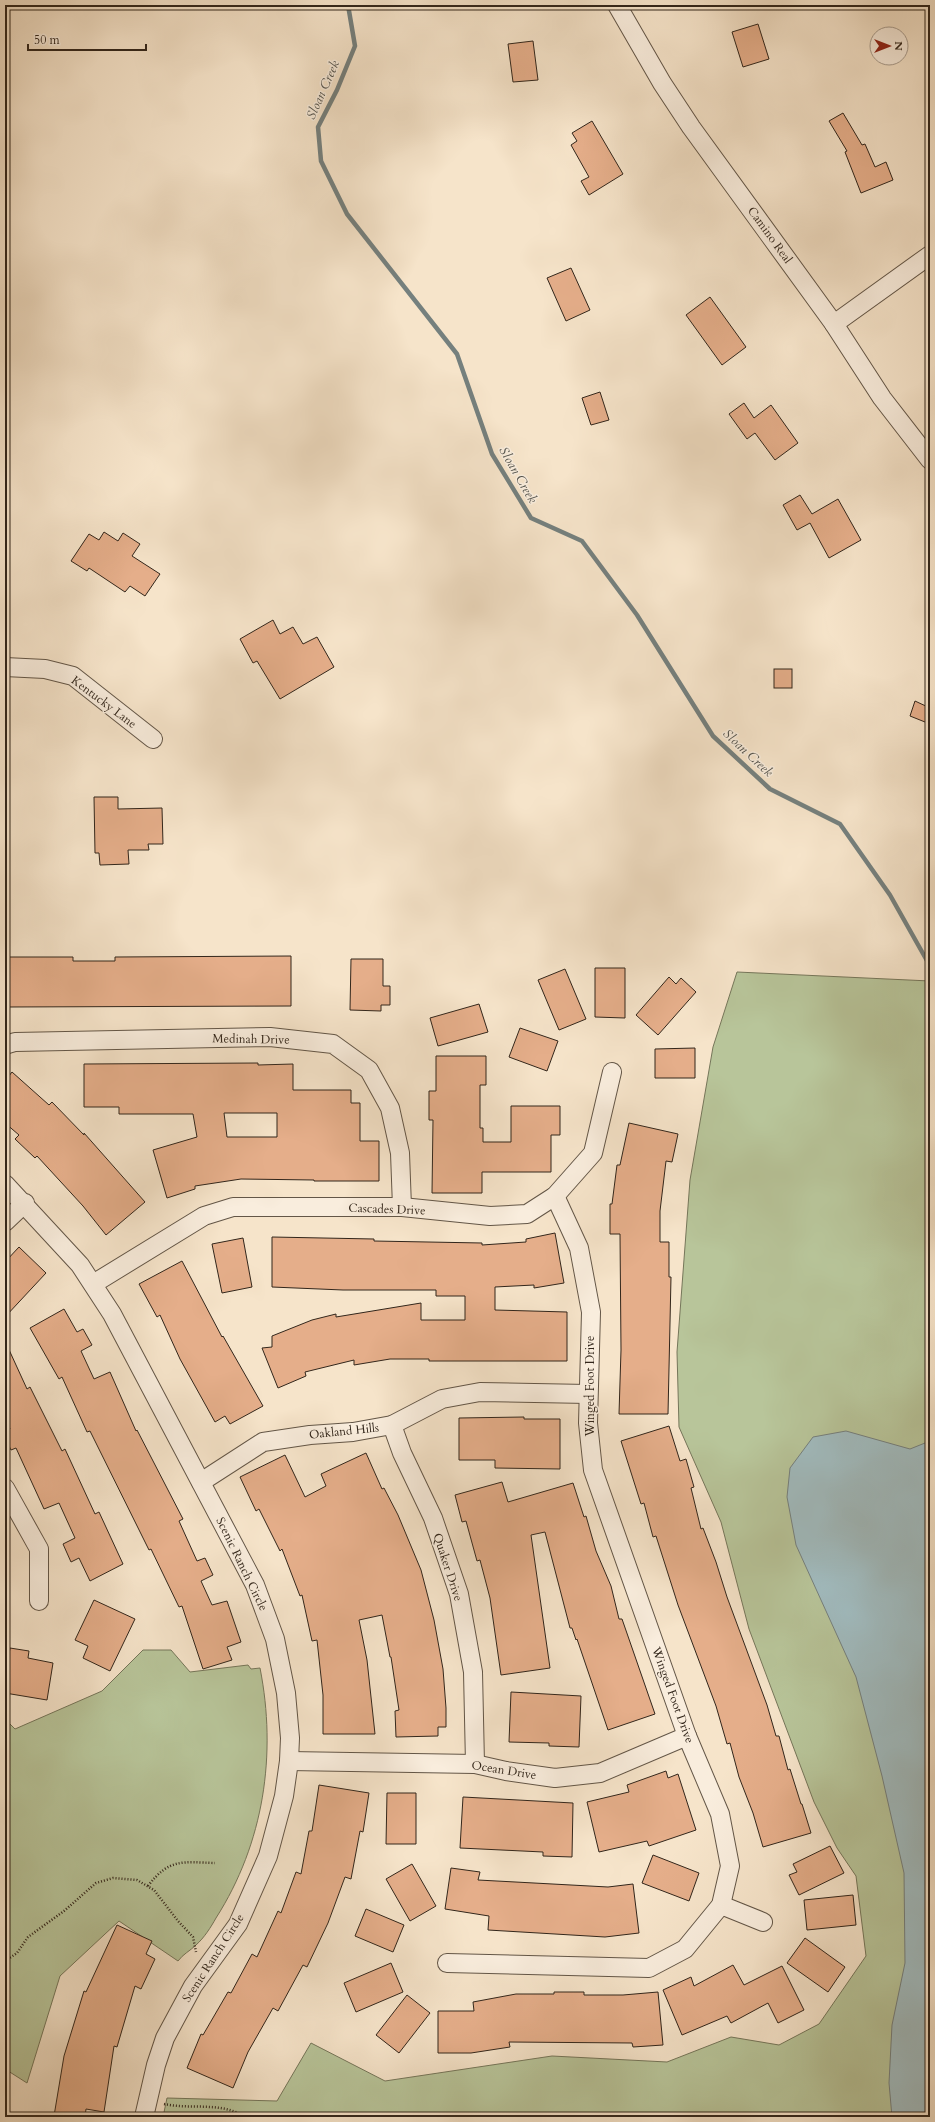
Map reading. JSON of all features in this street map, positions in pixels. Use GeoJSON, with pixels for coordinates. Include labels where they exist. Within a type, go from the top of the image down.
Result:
{"type":"FeatureCollection","features":[{"type":"Feature","properties":{"kind":"street","name":"Camino Real"},"geometry":{"type":"LineString","coordinates":[[617,5],[662,83],[691,127],[834,324],[882,398],[930,460]]}},
{"type":"Feature","properties":{"kind":"street"},"geometry":{"type":"LineString","coordinates":[[834,324],[930,256]]}},
{"type":"Feature","properties":{"kind":"street","name":"Kentucky Lane"},"geometry":{"type":"LineString","coordinates":[[5,667],[44,669],[73,676],[153,739]]}},
{"type":"Feature","properties":{"kind":"street","name":"Medinah Drive"},"geometry":{"type":"LineString","coordinates":[[5,1045],[15,1042],[270,1037],[334,1044],[369,1070],[390,1108],[400,1153],[402,1207]]}},
{"type":"Feature","properties":{"kind":"street","name":"Cascades Drive"},"geometry":{"type":"LineString","coordinates":[[93,1284],[204,1216],[233,1207],[402,1207],[490,1216],[527,1214],[555,1196],[593,1153],[612,1072]]}},
{"type":"Feature","properties":{"kind":"street","name":"Scenic Ranch Circle"},"geometry":{"type":"LineString","coordinates":[[5,1184],[62,1243],[93,1284],[112,1314],[255,1585],[275,1639],[286,1693],[290,1738],[289,1761],[277,1826],[268,1856],[238,1924],[193,1986],[179,2009],[163,2044],[156,2065],[146,2109]]}},
{"type":"Feature","properties":{"kind":"street","name":"Winged Foot Drive"},"geometry":{"type":"LineString","coordinates":[[447,1963],[649,1968],[685,1949],[721,1905],[730,1866],[720,1814],[687,1736],[593,1470],[588,1423],[591,1312],[579,1248],[555,1196]]}},
{"type":"Feature","properties":{"kind":"street"},"geometry":{"type":"LineString","coordinates":[[5,1222],[25,1204]]}},
{"type":"Feature","properties":{"kind":"street","name":"Oakland Hills"},"geometry":{"type":"LineString","coordinates":[[201,1482],[263,1442],[310,1435],[353,1432],[392,1425],[442,1399],[480,1392],[588,1394]]}},
{"type":"Feature","properties":{"kind":"street","name":"Quaker Drive"},"geometry":{"type":"LineString","coordinates":[[392,1425],[402,1453],[433,1518],[459,1594],[472,1672],[475,1764]]}},
{"type":"Feature","properties":{"kind":"street"},"geometry":{"type":"LineString","coordinates":[[5,1488],[39,1548],[39,1601]]}},
{"type":"Feature","properties":{"kind":"street","name":"Ocean Drive"},"geometry":{"type":"LineString","coordinates":[[289,1761],[475,1764],[506,1771],[555,1778],[600,1773],[687,1736]]}},
{"type":"Feature","properties":{"kind":"street"},"geometry":{"type":"LineString","coordinates":[[721,1905],[763,1922]]}},
{"type":"Feature","properties":{"kind":"path"},"geometry":{"type":"LineString","coordinates":[[148,1886],[168,1866],[186,1862],[215,1863]]}},
{"type":"Feature","properties":{"kind":"path"},"geometry":{"type":"LineString","coordinates":[[5,1961],[17,1953],[28,1937],[64,1911],[96,1883],[113,1878],[137,1880],[154,1890],[178,1921],[193,1937],[197,1950],[195,1955]]}},
{"type":"Feature","properties":{"kind":"path"},"geometry":{"type":"LineString","coordinates":[[146,2109],[173,2106],[220,2108],[236,2111],[245,2117]]}},
{"type":"Feature","properties":{"kind":"green space"},"geometry":{"type":"Polygon","coordinates":[[[737,972],[930,981],[930,2117],[163,2117],[167,2098],[277,2101],[311,2043],[385,2081],[552,2056],[667,2062],[731,2037],[779,2045],[819,2024],[866,1956],[856,1876],[837,1848],[814,1802],[749,1629],[721,1522],[679,1427],[677,1352],[690,1180],[713,1047],[737,972]]]}},
{"type":"Feature","properties":{"kind":"green space"},"geometry":{"type":"Polygon","coordinates":[[[143,1650],[171,1650],[190,1672],[248,1665],[251,1669],[260,1668],[265,1700],[267,1733],[266,1765],[262,1797],[255,1829],[246,1859],[232,1889],[214,1921],[202,1939],[178,1961],[119,1921],[60,1976],[27,2083],[5,2069],[5,1719],[15,1729],[102,1691],[143,1650]]]}},
{"type":"Feature","properties":{"kind":"water"},"geometry":{"type":"Polygon","coordinates":[[[846,1431],[910,1449],[930,1441],[930,2117],[892,2117],[889,2083],[892,2025],[905,1963],[904,1873],[882,1776],[856,1677],[796,1545],[787,1497],[790,1468],[813,1437],[846,1431]]]}},
{"type":"Feature","properties":{"kind":"building"},"geometry":{"type":"Polygon","coordinates":[[[758,24],[769,59],[743,67],[732,32],[758,24]]]}},
{"type":"Feature","properties":{"kind":"building"},"geometry":{"type":"Polygon","coordinates":[[[533,41],[538,80],[513,82],[508,44],[533,41]]]}},
{"type":"Feature","properties":{"kind":"building"},"geometry":{"type":"Polygon","coordinates":[[[843,113],[862,145],[865,144],[875,167],[886,162],[893,180],[861,193],[845,152],[847,151],[829,121],[843,113]]]}},
{"type":"Feature","properties":{"kind":"building"},"geometry":{"type":"Polygon","coordinates":[[[592,121],[623,174],[589,195],[581,181],[589,177],[571,145],[577,141],[572,133],[592,121]]]}},
{"type":"Feature","properties":{"kind":"building"},"geometry":{"type":"Polygon","coordinates":[[[571,268],[590,310],[566,321],[547,278],[571,268]]]}},
{"type":"Feature","properties":{"kind":"building"},"geometry":{"type":"Polygon","coordinates":[[[710,297],[746,347],[722,365],[686,315],[710,297]]]}},
{"type":"Feature","properties":{"kind":"building"},"geometry":{"type":"Polygon","coordinates":[[[600,392],[609,420],[591,425],[582,398],[600,392]]]}},
{"type":"Feature","properties":{"kind":"building"},"geometry":{"type":"Polygon","coordinates":[[[744,403],[754,418],[771,405],[798,443],[775,460],[755,433],[747,439],[729,414],[744,403]]]}},
{"type":"Feature","properties":{"kind":"building"},"geometry":{"type":"Polygon","coordinates":[[[800,495],[812,514],[838,499],[861,540],[829,558],[810,523],[797,530],[783,505],[800,495]]]}},
{"type":"Feature","properties":{"kind":"building"},"geometry":{"type":"Polygon","coordinates":[[[104,532],[118,541],[123,533],[140,544],[132,556],[160,574],[145,596],[130,586],[125,592],[89,568],[87,571],[71,561],[89,534],[99,540],[104,532]]]}},
{"type":"Feature","properties":{"kind":"building"},"geometry":{"type":"Polygon","coordinates":[[[273,620],[280,634],[293,627],[303,644],[317,637],[334,667],[280,699],[257,661],[253,663],[240,639],[273,620]]]}},
{"type":"Feature","properties":{"kind":"building"},"geometry":{"type":"Polygon","coordinates":[[[774,669],[792,669],[792,688],[774,688],[774,669]]]}},
{"type":"Feature","properties":{"kind":"building"},"geometry":{"type":"Polygon","coordinates":[[[915,701],[930,708],[930,724],[910,716],[915,701]]]}},
{"type":"Feature","properties":{"kind":"building"},"geometry":{"type":"Polygon","coordinates":[[[94,797],[118,797],[118,809],[162,808],[163,844],[148,844],[149,850],[128,850],[129,864],[100,865],[99,853],[95,853],[94,797]]]}},
{"type":"Feature","properties":{"kind":"building"},"geometry":{"type":"Polygon","coordinates":[[[291,956],[291,1006],[5,1007],[5,957],[73,957],[73,961],[115,961],[115,957],[291,956]]]}},
{"type":"Feature","properties":{"kind":"building"},"geometry":{"type":"Polygon","coordinates":[[[351,959],[383,959],[383,986],[390,986],[390,1005],[381,1005],[381,1011],[350,1010],[351,959]]]}},
{"type":"Feature","properties":{"kind":"building"},"geometry":{"type":"Polygon","coordinates":[[[595,968],[625,968],[625,1018],[595,1017],[595,968]]]}},
{"type":"Feature","properties":{"kind":"building"},"geometry":{"type":"Polygon","coordinates":[[[565,969],[586,1019],[559,1030],[538,980],[565,969]]]}},
{"type":"Feature","properties":{"kind":"building"},"geometry":{"type":"Polygon","coordinates":[[[669,977],[676,984],[681,978],[696,992],[658,1035],[636,1015],[669,977]]]}},
{"type":"Feature","properties":{"kind":"building"},"geometry":{"type":"Polygon","coordinates":[[[479,1004],[488,1032],[438,1046],[430,1018],[479,1004]]]}},
{"type":"Feature","properties":{"kind":"building"},"geometry":{"type":"Polygon","coordinates":[[[520,1028],[558,1041],[547,1071],[509,1057],[520,1028]]]}},
{"type":"Feature","properties":{"kind":"building"},"geometry":{"type":"Polygon","coordinates":[[[695,1048],[695,1078],[655,1078],[655,1049],[695,1048]]]}},
{"type":"Feature","properties":{"kind":"building"},"geometry":{"type":"Polygon","coordinates":[[[436,1056],[486,1056],[486,1085],[480,1085],[480,1128],[483,1128],[483,1142],[511,1142],[511,1106],[560,1106],[560,1135],[551,1135],[551,1172],[482,1172],[482,1193],[432,1193],[433,1120],[429,1120],[429,1091],[436,1091],[436,1056]]]}},
{"type":"Feature","properties":{"kind":"building"},"geometry":{"type":"Polygon","coordinates":[[[84,1064],[293,1064],[293,1090],[351,1090],[351,1103],[360,1103],[360,1141],[379,1141],[379,1181],[241,1179],[195,1186],[195,1189],[167,1198],[153,1150],[197,1137],[193,1114],[119,1114],[119,1107],[84,1107],[84,1064]],[[224,1113],[227,1137],[277,1137],[277,1113],[224,1113]]]}},
{"type":"Feature","properties":{"kind":"building"},"geometry":{"type":"Polygon","coordinates":[[[12,1072],[49,1105],[52,1102],[84,1135],[84,1133],[145,1202],[106,1235],[83,1206],[37,1156],[35,1158],[15,1139],[19,1135],[5,1123],[5,1081],[12,1072]]]}},
{"type":"Feature","properties":{"kind":"building"},"geometry":{"type":"Polygon","coordinates":[[[629,1123],[678,1134],[672,1162],[666,1161],[660,1211],[660,1242],[669,1242],[669,1277],[671,1277],[668,1414],[619,1414],[621,1350],[620,1234],[610,1234],[610,1204],[612,1204],[617,1165],[620,1165],[629,1123]]]}},
{"type":"Feature","properties":{"kind":"building"},"geometry":{"type":"Polygon","coordinates":[[[555,1233],[564,1283],[534,1288],[534,1285],[495,1287],[495,1310],[567,1312],[567,1361],[429,1361],[429,1359],[390,1359],[354,1365],[354,1360],[305,1372],[306,1376],[278,1388],[262,1348],[272,1347],[272,1336],[312,1320],[336,1314],[336,1317],[421,1303],[421,1320],[465,1320],[465,1296],[436,1296],[436,1290],[343,1290],[272,1287],[272,1237],[482,1243],[482,1245],[526,1242],[526,1239],[555,1233]]]}},
{"type":"Feature","properties":{"kind":"building"},"geometry":{"type":"Polygon","coordinates":[[[243,1238],[252,1287],[222,1293],[212,1244],[243,1238]]]}},
{"type":"Feature","properties":{"kind":"building"},"geometry":{"type":"Polygon","coordinates":[[[19,1247],[46,1273],[5,1317],[5,1262],[19,1247]]]}},
{"type":"Feature","properties":{"kind":"building"},"geometry":{"type":"Polygon","coordinates":[[[182,1261],[222,1337],[223,1336],[263,1406],[230,1424],[225,1416],[215,1422],[180,1359],[160,1315],[157,1317],[139,1284],[182,1261]]]}},
{"type":"Feature","properties":{"kind":"building"},"geometry":{"type":"Polygon","coordinates":[[[64,1309],[77,1332],[83,1329],[92,1345],[81,1351],[94,1379],[110,1372],[136,1431],[137,1430],[183,1519],[179,1521],[197,1561],[205,1558],[213,1575],[201,1581],[212,1605],[227,1601],[241,1642],[227,1647],[232,1660],[203,1669],[182,1606],[179,1607],[151,1549],[149,1550],[90,1431],[87,1432],[62,1377],[59,1379],[30,1328],[64,1309]]]}},
{"type":"Feature","properties":{"kind":"building"},"geometry":{"type":"Polygon","coordinates":[[[5,1341],[27,1389],[30,1387],[62,1451],[65,1449],[95,1514],[99,1512],[123,1564],[90,1581],[79,1558],[71,1562],[63,1544],[75,1538],[59,1503],[44,1509],[16,1448],[11,1450],[5,1438],[5,1432],[10,1429],[5,1418],[5,1341]]]}},
{"type":"Feature","properties":{"kind":"building"},"geometry":{"type":"Polygon","coordinates":[[[524,1417],[524,1419],[560,1419],[560,1469],[495,1468],[495,1460],[459,1460],[459,1418],[524,1417]]]}},
{"type":"Feature","properties":{"kind":"building"},"geometry":{"type":"Polygon","coordinates":[[[669,1426],[680,1461],[686,1459],[694,1487],[691,1488],[701,1529],[703,1528],[716,1562],[727,1597],[767,1705],[776,1736],[779,1736],[788,1770],[790,1769],[811,1833],[763,1847],[753,1813],[739,1777],[730,1743],[727,1744],[716,1706],[678,1605],[656,1536],[653,1537],[644,1503],[641,1504],[621,1441],[669,1426]]]}},
{"type":"Feature","properties":{"kind":"building"},"geometry":{"type":"Polygon","coordinates":[[[366,1453],[382,1489],[384,1488],[398,1515],[421,1570],[434,1620],[443,1669],[446,1708],[446,1727],[438,1727],[438,1736],[396,1737],[395,1711],[399,1710],[391,1657],[382,1615],[359,1620],[367,1660],[375,1734],[323,1734],[323,1695],[317,1640],[312,1641],[302,1595],[300,1596],[282,1549],[280,1551],[259,1509],[256,1511],[240,1477],[285,1455],[305,1497],[326,1486],[321,1474],[366,1453]]]}},
{"type":"Feature","properties":{"kind":"building"},"geometry":{"type":"Polygon","coordinates":[[[502,1482],[508,1502],[573,1483],[584,1517],[586,1516],[596,1551],[611,1586],[619,1619],[622,1619],[655,1714],[608,1730],[577,1639],[576,1640],[572,1628],[570,1628],[545,1532],[531,1535],[550,1668],[501,1675],[490,1598],[480,1560],[477,1561],[466,1521],[462,1522],[455,1495],[502,1482]]]}},
{"type":"Feature","properties":{"kind":"building"},"geometry":{"type":"Polygon","coordinates":[[[94,1600],[135,1619],[110,1671],[83,1658],[88,1646],[75,1640],[94,1600]]]}},
{"type":"Feature","properties":{"kind":"building"},"geometry":{"type":"Polygon","coordinates":[[[10,1648],[29,1651],[28,1658],[53,1663],[47,1700],[5,1693],[5,1661],[8,1661],[10,1648]]]}},
{"type":"Feature","properties":{"kind":"building"},"geometry":{"type":"Polygon","coordinates":[[[511,1692],[581,1696],[579,1747],[549,1746],[549,1743],[509,1742],[511,1692]]]}},
{"type":"Feature","properties":{"kind":"building"},"geometry":{"type":"Polygon","coordinates":[[[666,1771],[668,1778],[678,1774],[696,1830],[649,1846],[647,1841],[599,1852],[587,1802],[629,1792],[627,1785],[666,1771]]]}},
{"type":"Feature","properties":{"kind":"building"},"geometry":{"type":"Polygon","coordinates":[[[319,1785],[369,1793],[363,1832],[360,1831],[351,1879],[345,1877],[328,1923],[307,1967],[303,1965],[278,2011],[273,2008],[248,2052],[233,2088],[187,2068],[201,2034],[203,2035],[228,1992],[231,1993],[252,1954],[257,1957],[278,1911],[281,1913],[296,1872],[301,1874],[309,1831],[312,1831],[319,1785]]]}},
{"type":"Feature","properties":{"kind":"building"},"geometry":{"type":"Polygon","coordinates":[[[387,1793],[416,1793],[416,1844],[386,1844],[387,1793]]]}},
{"type":"Feature","properties":{"kind":"building"},"geometry":{"type":"Polygon","coordinates":[[[463,1797],[573,1803],[572,1857],[543,1856],[543,1852],[460,1848],[463,1797]]]}},
{"type":"Feature","properties":{"kind":"building"},"geometry":{"type":"Polygon","coordinates":[[[830,1846],[844,1873],[799,1895],[789,1875],[797,1872],[793,1864],[830,1846]]]}},
{"type":"Feature","properties":{"kind":"building"},"geometry":{"type":"Polygon","coordinates":[[[653,1855],[699,1873],[689,1901],[642,1883],[653,1855]]]}},
{"type":"Feature","properties":{"kind":"building"},"geometry":{"type":"Polygon","coordinates":[[[412,1864],[436,1906],[410,1921],[386,1879],[412,1864]]]}},
{"type":"Feature","properties":{"kind":"building"},"geometry":{"type":"Polygon","coordinates":[[[451,1868],[480,1872],[478,1880],[608,1887],[633,1884],[639,1933],[605,1937],[488,1930],[489,1916],[445,1909],[451,1868]]]}},
{"type":"Feature","properties":{"kind":"building"},"geometry":{"type":"Polygon","coordinates":[[[853,1895],[856,1925],[807,1930],[804,1900],[853,1895]]]}},
{"type":"Feature","properties":{"kind":"building"},"geometry":{"type":"Polygon","coordinates":[[[366,1909],[404,1925],[393,1952],[355,1936],[366,1909]]]}},
{"type":"Feature","properties":{"kind":"building"},"geometry":{"type":"Polygon","coordinates":[[[117,1925],[152,1941],[146,1954],[155,1959],[141,1989],[135,1986],[117,2047],[114,2046],[104,2112],[86,2109],[85,2117],[54,2116],[64,2056],[84,1991],[86,1992],[117,1925]]]}},
{"type":"Feature","properties":{"kind":"building"},"geometry":{"type":"Polygon","coordinates":[[[805,1938],[845,1967],[828,1992],[787,1963],[805,1938]]]}},
{"type":"Feature","properties":{"kind":"building"},"geometry":{"type":"Polygon","coordinates":[[[391,1963],[403,1992],[356,2012],[344,1983],[391,1963]]]}},
{"type":"Feature","properties":{"kind":"building"},"geometry":{"type":"Polygon","coordinates":[[[733,1965],[744,1985],[782,1966],[804,2010],[778,2023],[768,2003],[731,2023],[727,2016],[682,2035],[663,1990],[691,1977],[694,1986],[733,1965]]]}},
{"type":"Feature","properties":{"kind":"building"},"geometry":{"type":"Polygon","coordinates":[[[554,1992],[584,1992],[584,1995],[623,1995],[658,1992],[663,2045],[633,2047],[632,2043],[509,2042],[510,2047],[471,2053],[438,2053],[438,2011],[474,2011],[473,2002],[516,1994],[554,1994],[554,1992]]]}},
{"type":"Feature","properties":{"kind":"building"},"geometry":{"type":"Polygon","coordinates":[[[407,1995],[430,2013],[399,2053],[376,2035],[407,1995]]]}},
{"type":"Feature","properties":{"kind":"waterway","name":"Sloan Creek"},"geometry":{"type":"LineString","coordinates":[[348,5],[355,46],[337,90],[318,127],[321,161],[347,214],[457,354],[492,454],[531,518],[582,541],[637,615],[713,736],[770,789],[840,824],[890,895],[930,966]]}}]}
